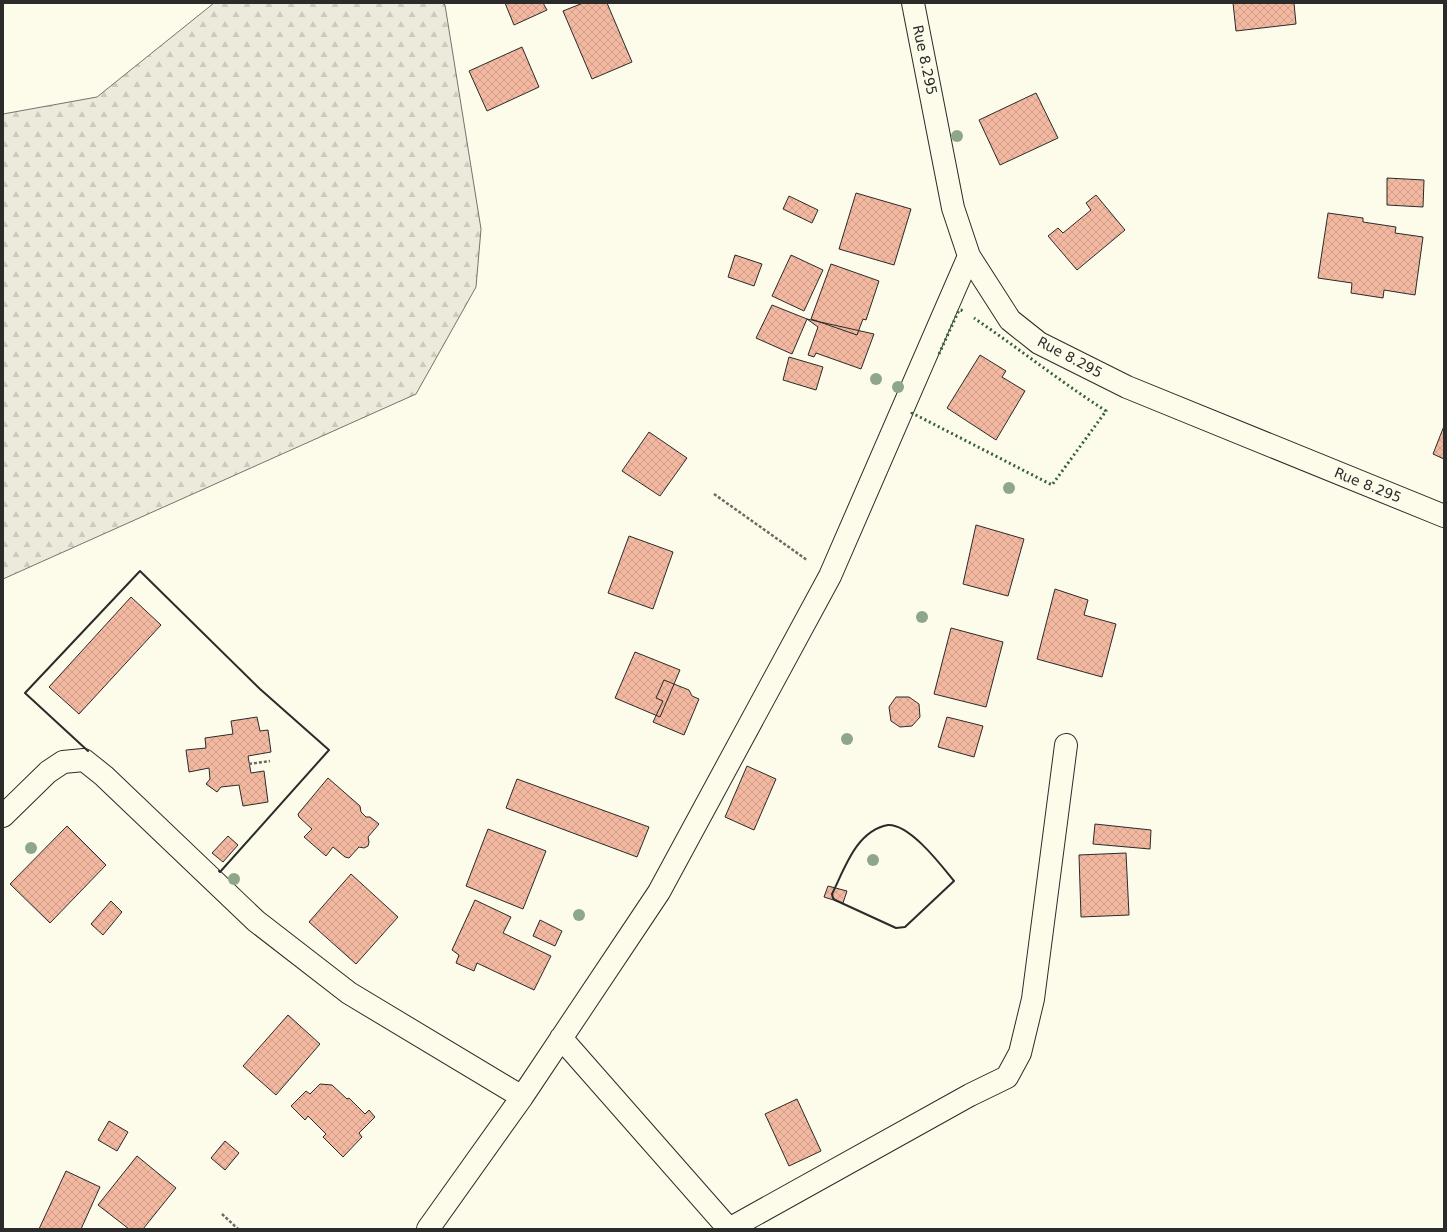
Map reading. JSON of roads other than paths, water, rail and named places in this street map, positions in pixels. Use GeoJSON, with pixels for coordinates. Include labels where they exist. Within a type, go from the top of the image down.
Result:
{"type":"FeatureCollection","features":[{"type":"Feature","properties":{"kind":"street","name":"Rue 8.295"},"geometry":{"type":"LineString","coordinates":[[913,3],[953,208],[969,256],[1010,320],[1040,343],[1127,387],[1444,516]]}},
{"type":"Feature","properties":{"kind":"street"},"geometry":{"type":"LineString","coordinates":[[431,1228],[522,1097],[659,892],[830,576],[969,256]]}},
{"type":"Feature","properties":{"kind":"street"},"geometry":{"type":"LineString","coordinates":[[561,1038],[729,1229],[970,1095],[1007,1077],[1020,1053],[1032,999],[1066,745]]}},
{"type":"Feature","properties":{"kind":"street"},"geometry":{"type":"LineString","coordinates":[[3,816],[48,772],[63,762],[84,760],[104,776],[256,921],[349,993],[522,1097]]}}]}
